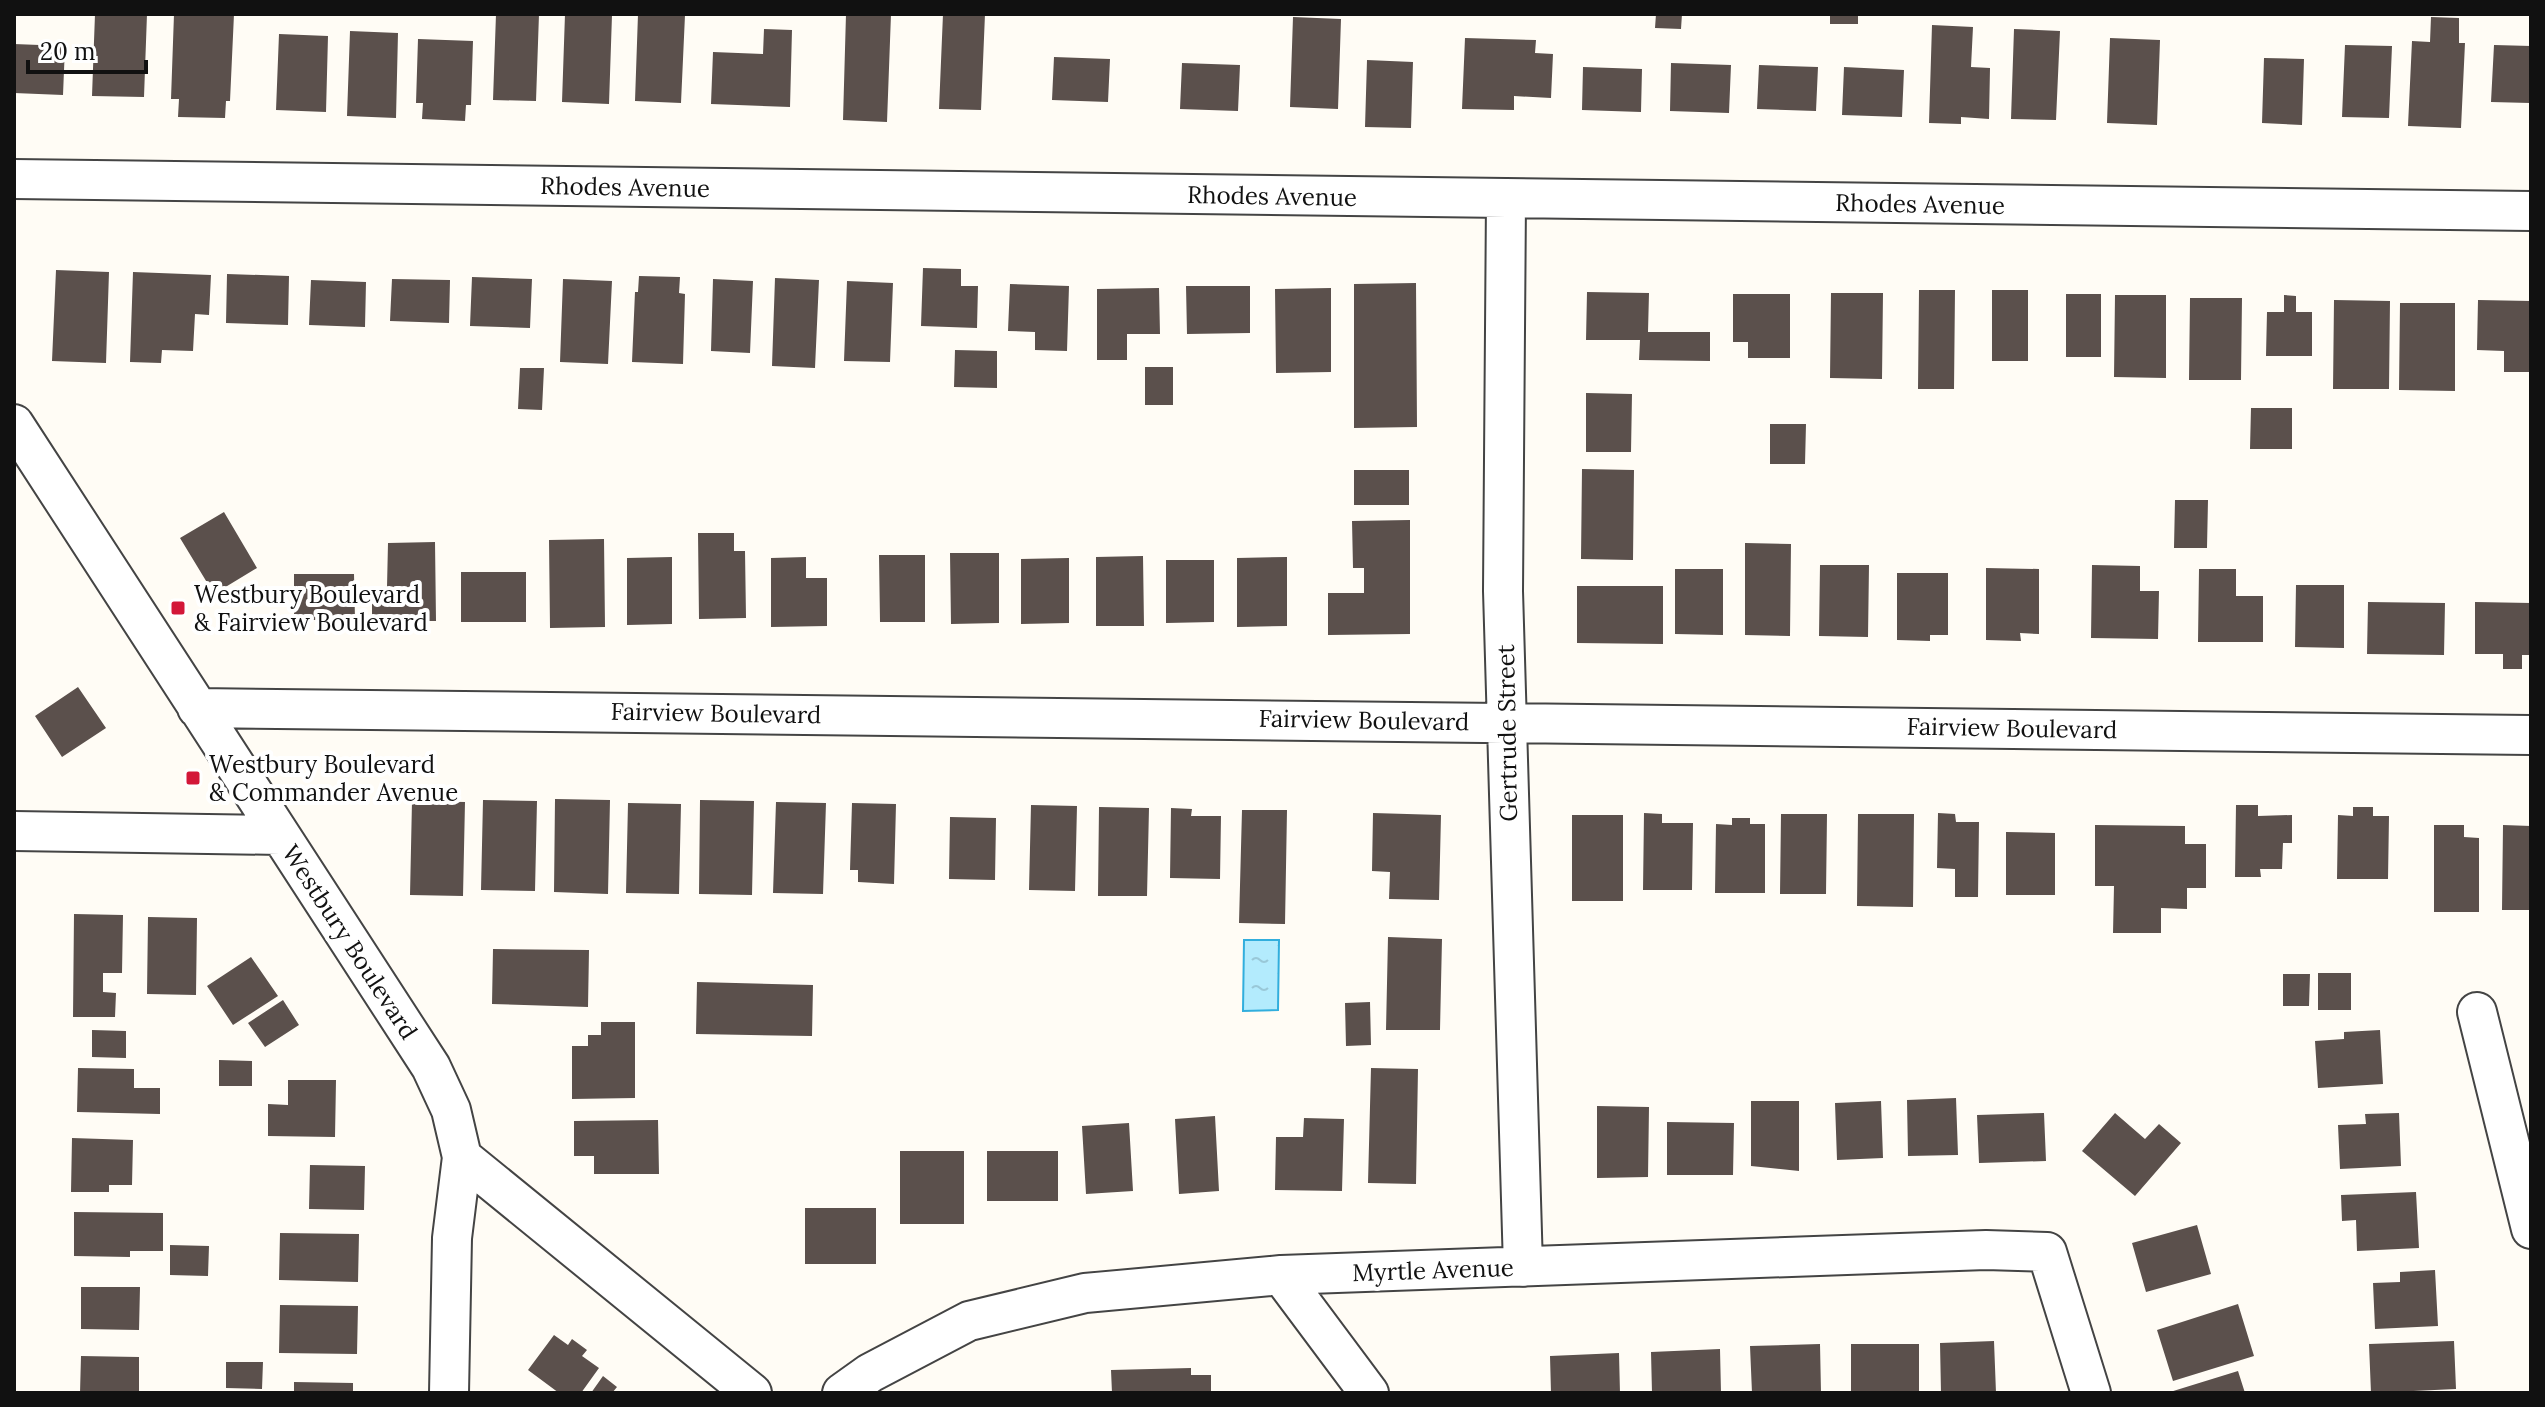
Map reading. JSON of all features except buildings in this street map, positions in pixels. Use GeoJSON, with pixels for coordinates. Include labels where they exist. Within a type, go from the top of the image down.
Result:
{"type":"FeatureCollection","features":[{"type":"Feature","properties":{"kind":"street","name":"Rhodes Avenue"},"geometry":{"type":"LineString","coordinates":[[14,179],[2531,211]]}},
{"type":"Feature","properties":{"kind":"street","name":"Gertrude Street"},"geometry":{"type":"LineString","coordinates":[[1506,199],[1503,591],[1523,1267]]}},
{"type":"Feature","properties":{"kind":"street","name":"Westbury Boulevard"},"geometry":{"type":"LineString","coordinates":[[14,424],[431,1067],[451,1110],[462,1157]]}},
{"type":"Feature","properties":{"kind":"street","name":"Fairview Boulevard"},"geometry":{"type":"LineString","coordinates":[[197,708],[2531,735]]}},
{"type":"Feature","properties":{"kind":"street"},"geometry":{"type":"LineString","coordinates":[[14,831],[280,835]]}},
{"type":"Feature","properties":{"kind":"street"},"geometry":{"type":"LineString","coordinates":[[2477,1012],[2531,1229]]}},
{"type":"Feature","properties":{"kind":"street"},"geometry":{"type":"LineString","coordinates":[[449,1393],[452,1238],[462,1157]]}},
{"type":"Feature","properties":{"kind":"street"},"geometry":{"type":"LineString","coordinates":[[462,1157],[752,1393]]}},
{"type":"Feature","properties":{"kind":"street","name":"Myrtle Avenue"},"geometry":{"type":"LineString","coordinates":[[842,1393],[870,1373],[969,1321],[1085,1293],[1281,1275],[1986,1250],[2047,1252],[2091,1393]]}},
{"type":"Feature","properties":{"kind":"street"},"geometry":{"type":"LineString","coordinates":[[1281,1275],[1369,1393]]}},
{"type":"Feature","properties":{"kind":"water"},"geometry":{"type":"Polygon","coordinates":[[[1244,940],[1279,940],[1278,1010],[1243,1011],[1244,940]]]}},
{"type":"Feature","properties":{"kind":"place","name":"Westbury Boulevard & Fairview Boulevard"},"geometry":{"type":"Point","coordinates":[178,608]}},
{"type":"Feature","properties":{"kind":"place","name":"Westbury Boulevard & Commander Avenue"},"geometry":{"type":"Point","coordinates":[193,778]}}]}
